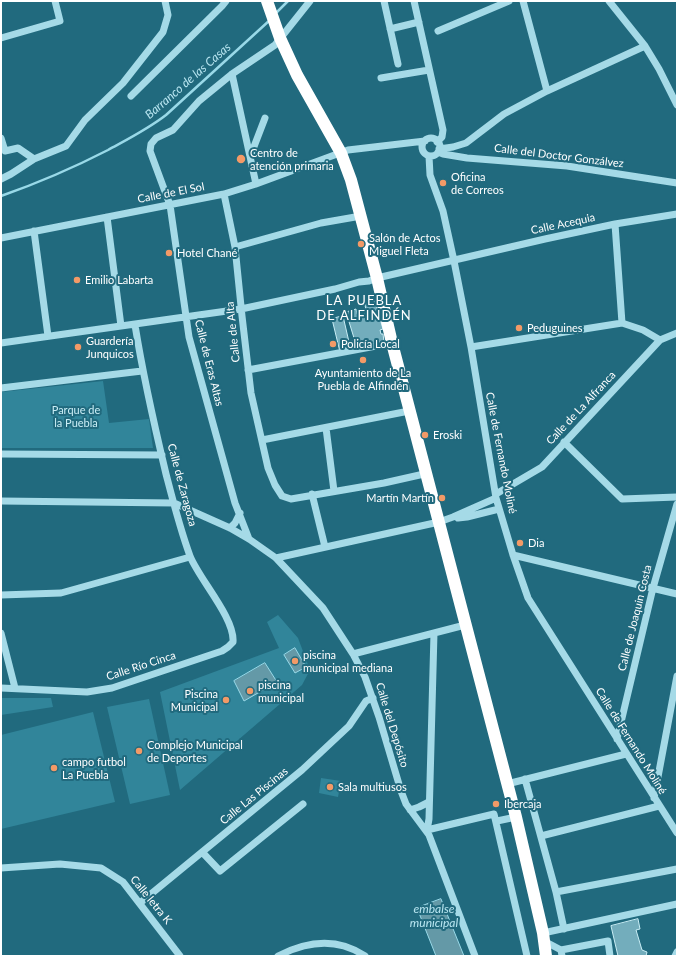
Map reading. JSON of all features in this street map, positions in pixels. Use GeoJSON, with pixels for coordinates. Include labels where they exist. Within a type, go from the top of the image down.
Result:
{"type":"FeatureCollection","features":[{"type":"Feature","properties":{"kind":"highway"},"geometry":{"type":"LineString","coordinates":[[268,3],[278,34],[297,74],[341,153],[351,180],[377,278],[409,411],[516,817],[546,956]]}},
{"type":"Feature","properties":{"kind":"street"},"geometry":{"type":"LineString","coordinates":[[1,38],[60,21],[55,1]]}},
{"type":"Feature","properties":{"kind":"street"},"geometry":{"type":"LineString","coordinates":[[1,178],[11,174],[34,159],[66,146],[85,120],[123,83],[162,32],[168,15],[165,1]]}},
{"type":"Feature","properties":{"kind":"street"},"geometry":{"type":"LineString","coordinates":[[131,96],[226,1]]}},
{"type":"Feature","properties":{"kind":"street"},"geometry":{"type":"LineString","coordinates":[[256,184],[249,158],[232,74],[275,45],[278,34],[310,1]]}},
{"type":"Feature","properties":{"kind":"street"},"geometry":{"type":"LineString","coordinates":[[384,1],[398,64]]}},
{"type":"Feature","properties":{"kind":"street"},"geometry":{"type":"LineString","coordinates":[[414,1],[443,134],[434,155],[429,156],[423,151],[422,146],[425,141]]}},
{"type":"Feature","properties":{"kind":"street"},"geometry":{"type":"LineString","coordinates":[[438,31],[509,1]]}},
{"type":"Feature","properties":{"kind":"street"},"geometry":{"type":"LineString","coordinates":[[523,1],[547,91]]}},
{"type":"Feature","properties":{"kind":"street"},"geometry":{"type":"LineString","coordinates":[[609,1],[645,46],[677,105]]}},
{"type":"Feature","properties":{"kind":"street"},"geometry":{"type":"LineString","coordinates":[[390,29],[419,22]]}},
{"type":"Feature","properties":{"kind":"street"},"geometry":{"type":"LineString","coordinates":[[438,148],[453,147],[466,143],[504,114],[547,91],[645,46]]}},
{"type":"Feature","properties":{"kind":"street"},"geometry":{"type":"LineString","coordinates":[[381,78],[429,70]]}},
{"type":"Feature","properties":{"kind":"street","name":"Calle de Eras Altas"},"geometry":{"type":"LineString","coordinates":[[232,74],[199,101],[173,130],[156,138],[151,144],[150,151],[170,205],[189,337],[236,503],[249,539]]}},
{"type":"Feature","properties":{"kind":"street"},"geometry":{"type":"LineString","coordinates":[[249,158],[265,118]]}},
{"type":"Feature","properties":{"kind":"street"},"geometry":{"type":"LineString","coordinates":[[1,138],[5,151],[18,148],[34,159]]}},
{"type":"Feature","properties":{"kind":"street"},"geometry":{"type":"LineString","coordinates":[[341,153],[348,150],[425,141],[430,139],[438,148]]}},
{"type":"Feature","properties":{"kind":"street"},"geometry":{"type":"LineString","coordinates":[[466,143],[467,158]]}},
{"type":"Feature","properties":{"kind":"street","name":"Calle del Doctor Gonzálvez"},"geometry":{"type":"LineString","coordinates":[[438,148],[443,154],[467,158],[567,166],[677,183]]}},
{"type":"Feature","properties":{"kind":"street","name":"Calle de El Sol"},"geometry":{"type":"LineString","coordinates":[[1,238],[224,194],[341,153]]}},
{"type":"Feature","properties":{"kind":"street","name":"Calle de Fernando Moliné"},"geometry":{"type":"LineString","coordinates":[[429,156],[430,175],[443,211],[471,346],[496,496],[513,555],[528,598],[677,833]]}},
{"type":"Feature","properties":{"kind":"street","name":"Calle de Alta"},"geometry":{"type":"LineString","coordinates":[[224,194],[235,247],[251,392],[268,468],[275,485],[282,496],[291,499],[312,494],[384,483],[424,474],[427,477]]}},
{"type":"Feature","properties":{"kind":"street","name":"Calle Acequia"},"geometry":{"type":"LineString","coordinates":[[1,343],[241,309],[335,289],[359,282],[369,281],[545,239],[614,224],[677,214]]}},
{"type":"Feature","properties":{"kind":"street"},"geometry":{"type":"LineString","coordinates":[[235,247],[321,223],[361,216]]}},
{"type":"Feature","properties":{"kind":"street"},"geometry":{"type":"LineString","coordinates":[[107,217],[121,326]]}},
{"type":"Feature","properties":{"kind":"street"},"geometry":{"type":"LineString","coordinates":[[614,224],[622,323]]}},
{"type":"Feature","properties":{"kind":"street"},"geometry":{"type":"LineString","coordinates":[[34,231],[48,336]]}},
{"type":"Feature","properties":{"kind":"street"},"geometry":{"type":"LineString","coordinates":[[471,346],[622,323],[643,330],[660,340]]}},
{"type":"Feature","properties":{"kind":"street","name":"Calle de Zaragoza"},"geometry":{"type":"LineString","coordinates":[[135,325],[142,371],[174,503],[190,557],[226,618],[232,632],[233,642]]}},
{"type":"Feature","properties":{"kind":"street","name":"Calle de La Alfranca"},"geometry":{"type":"LineString","coordinates":[[453,517],[496,496],[542,467],[660,340],[677,333]]}},
{"type":"Feature","properties":{"kind":"street"},"geometry":{"type":"LineString","coordinates":[[248,370],[392,343]]}},
{"type":"Feature","properties":{"kind":"street"},"geometry":{"type":"LineString","coordinates":[[1,388],[142,371]]}},
{"type":"Feature","properties":{"kind":"street"},"geometry":{"type":"LineString","coordinates":[[262,440],[409,411]]}},
{"type":"Feature","properties":{"kind":"street"},"geometry":{"type":"LineString","coordinates":[[326,428],[334,491]]}},
{"type":"Feature","properties":{"kind":"street"},"geometry":{"type":"LineString","coordinates":[[564,442],[622,499],[677,497]]}},
{"type":"Feature","properties":{"kind":"street"},"geometry":{"type":"LineString","coordinates":[[1,454],[162,455]]}},
{"type":"Feature","properties":{"kind":"street"},"geometry":{"type":"LineString","coordinates":[[312,494],[325,547]]}},
{"type":"Feature","properties":{"kind":"street"},"geometry":{"type":"LineString","coordinates":[[1,501],[174,503]]}},
{"type":"Feature","properties":{"kind":"street","name":"Calle del Depósito"},"geometry":{"type":"LineString","coordinates":[[174,503],[230,528],[249,539],[276,558],[324,608],[353,654],[365,677],[404,798],[410,810],[426,830],[475,956]]}},
{"type":"Feature","properties":{"kind":"street","name":"Calle de Joaquin Costa"},"geometry":{"type":"LineString","coordinates":[[617,739],[653,588],[677,504]]}},
{"type":"Feature","properties":{"kind":"street"},"geometry":{"type":"LineString","coordinates":[[276,558],[439,522],[453,517],[467,517],[500,508]]}},
{"type":"Feature","properties":{"kind":"street"},"geometry":{"type":"LineString","coordinates":[[230,528],[240,514]]}},
{"type":"Feature","properties":{"kind":"street"},"geometry":{"type":"LineString","coordinates":[[513,555],[677,594]]}},
{"type":"Feature","properties":{"kind":"street"},"geometry":{"type":"LineString","coordinates":[[1,595],[61,593],[190,557]]}},
{"type":"Feature","properties":{"kind":"street"},"geometry":{"type":"LineString","coordinates":[[353,654],[465,625]]}},
{"type":"Feature","properties":{"kind":"street"},"geometry":{"type":"LineString","coordinates":[[1,633],[15,688]]}},
{"type":"Feature","properties":{"kind":"street"},"geometry":{"type":"LineString","coordinates":[[434,633],[429,819],[426,830],[494,814],[527,956]]}},
{"type":"Feature","properties":{"kind":"street","name":"Calle Río Cinca"},"geometry":{"type":"LineString","coordinates":[[1,688],[87,692],[112,688],[222,651],[228,648],[233,642]]}},
{"type":"Feature","properties":{"kind":"street"},"geometry":{"type":"LineString","coordinates":[[654,798],[677,676]]}},
{"type":"Feature","properties":{"kind":"street","name":"Calle Las Piscinas"},"geometry":{"type":"LineString","coordinates":[[140,903],[302,770],[348,726],[366,701],[373,698]]}},
{"type":"Feature","properties":{"kind":"street"},"geometry":{"type":"LineString","coordinates":[[507,784],[626,754]]}},
{"type":"Feature","properties":{"kind":"street"},"geometry":{"type":"LineString","coordinates":[[525,779],[556,892],[564,929]]}},
{"type":"Feature","properties":{"kind":"street"},"geometry":{"type":"LineString","coordinates":[[410,810],[429,802]]}},
{"type":"Feature","properties":{"kind":"street"},"geometry":{"type":"LineString","coordinates":[[202,852],[220,871],[304,804]]}},
{"type":"Feature","properties":{"kind":"street"},"geometry":{"type":"LineString","coordinates":[[541,836],[659,806]]}},
{"type":"Feature","properties":{"kind":"street"},"geometry":{"type":"LineString","coordinates":[[497,822],[516,817]]}},
{"type":"Feature","properties":{"kind":"street","name":"Calle letra K"},"geometry":{"type":"LineString","coordinates":[[1,868],[60,864],[101,868],[123,882],[180,956]]}},
{"type":"Feature","properties":{"kind":"street"},"geometry":{"type":"LineString","coordinates":[[556,892],[677,869]]}},
{"type":"Feature","properties":{"kind":"street"},"geometry":{"type":"LineString","coordinates":[[610,956],[608,941],[561,953],[543,937],[564,929],[677,904]]}},
{"type":"Feature","properties":{"kind":"street"},"geometry":{"type":"LineString","coordinates":[[278,956],[293,948],[308,944],[332,943],[346,946],[365,956]]}},
{"type":"Feature","properties":{"kind":"street"},"geometry":{"type":"LineString","coordinates":[[675,956],[677,952]]}},
{"type":"Feature","properties":{"kind":"green space","name":"Parque de la Puebla"},"geometry":{"type":"Polygon","coordinates":[[[103,381],[109,423],[149,419],[153,448],[1,448],[1,392],[103,381]]]}},
{"type":"Feature","properties":{"kind":"green space"},"geometry":{"type":"Polygon","coordinates":[[[278,615],[298,638],[310,670],[302,685],[180,790],[160,692],[279,648],[267,622],[278,615]]]}},
{"type":"Feature","properties":{"kind":"green space"},"geometry":{"type":"Polygon","coordinates":[[[1,698],[51,698],[53,707],[1,715],[1,698]]]}},
{"type":"Feature","properties":{"kind":"green space","name":"Complejo Municipal de Deportes"},"geometry":{"type":"Polygon","coordinates":[[[149,699],[170,795],[130,804],[107,707],[149,699]]]}},
{"type":"Feature","properties":{"kind":"green space","name":"campo futbol La Puebla"},"geometry":{"type":"Polygon","coordinates":[[[93,712],[115,802],[1,829],[1,735],[93,712]]]}},
{"type":"Feature","properties":{"kind":"green space","name":"Sala multiusos"},"geometry":{"type":"Polygon","coordinates":[[[321,778],[341,781],[338,797],[319,793],[321,778]]]}},
{"type":"Feature","properties":{"kind":"water","name":"piscina municipal mediana"},"geometry":{"type":"Polygon","coordinates":[[[295,648],[306,667],[295,673],[284,655],[295,648]]]}},
{"type":"Feature","properties":{"kind":"water","name":"piscina municipal"},"geometry":{"type":"Polygon","coordinates":[[[265,663],[277,682],[244,701],[234,681],[265,663]]]}},
{"type":"Feature","properties":{"kind":"water","name":"embalse municipal"},"geometry":{"type":"Polygon","coordinates":[[[441,899],[464,956],[436,956],[417,908],[441,899]]]}},
{"type":"Feature","properties":{"kind":"building"},"geometry":{"type":"Polygon","coordinates":[[[375,301],[383,329],[380,330],[381,334],[383,334],[384,342],[361,347],[360,342],[357,342],[356,338],[354,338],[346,312],[356,309],[358,314],[359,311],[366,310],[365,305],[375,301]]]}},
{"type":"Feature","properties":{"kind":"building"},"geometry":{"type":"Polygon","coordinates":[[[343,316],[349,342],[356,340],[357,342],[360,342],[361,347],[340,352],[332,319],[343,316]]]}},
{"type":"Feature","properties":{"kind":"building"},"geometry":{"type":"Polygon","coordinates":[[[638,919],[640,929],[636,930],[642,950],[647,952],[646,956],[618,956],[611,926],[638,919]]]}},
{"type":"Feature","properties":{"kind":"waterway","name":"Barranco de las Casas"},"geometry":{"type":"LineString","coordinates":[[276,13],[288,1]]}},
{"type":"Feature","properties":{"kind":"waterway","name":"Barranco de las Casas"},"geometry":{"type":"LineString","coordinates":[[1,196],[82,163],[138,134],[152,125],[166,115],[270,20]]}},
{"type":"Feature","properties":{"kind":"place","name":"Centro de atención primaria"},"geometry":{"type":"Point","coordinates":[241,159]}},
{"type":"Feature","properties":{"kind":"place","name":"Oficina de Correos"},"geometry":{"type":"Point","coordinates":[443,183]}},
{"type":"Feature","properties":{"kind":"place","name":"Salón de Actos Miguel Fleta"},"geometry":{"type":"Point","coordinates":[361,244]}},
{"type":"Feature","properties":{"kind":"place","name":"Hotel Chané"},"geometry":{"type":"Point","coordinates":[169,253]}},
{"type":"Feature","properties":{"kind":"place","name":"Emilio Labarta"},"geometry":{"type":"Point","coordinates":[77,280]}},
{"type":"Feature","properties":{"kind":"place","name":"Peduguines"},"geometry":{"type":"Point","coordinates":[519,328]}},
{"type":"Feature","properties":{"kind":"place","name":"Policía Local"},"geometry":{"type":"Point","coordinates":[333,344]}},
{"type":"Feature","properties":{"kind":"place","name":"Guardería Junquicos"},"geometry":{"type":"Point","coordinates":[78,347]}},
{"type":"Feature","properties":{"kind":"place","name":"Ayuntamiento de La Puebla de Alfindén"},"geometry":{"type":"Point","coordinates":[363,360]}},
{"type":"Feature","properties":{"kind":"place","name":"Eroski"},"geometry":{"type":"Point","coordinates":[425,435]}},
{"type":"Feature","properties":{"kind":"place","name":"Martín Martín"},"geometry":{"type":"Point","coordinates":[442,498]}},
{"type":"Feature","properties":{"kind":"place","name":"Dia"},"geometry":{"type":"Point","coordinates":[520,543]}},
{"type":"Feature","properties":{"kind":"place","name":"piscina municipal mediana"},"geometry":{"type":"Point","coordinates":[295,661]}},
{"type":"Feature","properties":{"kind":"place","name":"piscina municipal"},"geometry":{"type":"Point","coordinates":[250,691]}},
{"type":"Feature","properties":{"kind":"place","name":"Piscina Municipal"},"geometry":{"type":"Point","coordinates":[226,700]}},
{"type":"Feature","properties":{"kind":"place","name":"Complejo Municipal de Deportes"},"geometry":{"type":"Point","coordinates":[139,751]}},
{"type":"Feature","properties":{"kind":"place","name":"campo futbol La Puebla"},"geometry":{"type":"Point","coordinates":[54,768]}},
{"type":"Feature","properties":{"kind":"place","name":"Sala multiusos"},"geometry":{"type":"Point","coordinates":[330,787]}},
{"type":"Feature","properties":{"kind":"place","name":"Ibercaja"},"geometry":{"type":"Point","coordinates":[496,804]}},
{"type":"Feature","properties":{"kind":"district","name":"LA PUEBLA DE ALFINDÉN"},"geometry":{"type":"Point","coordinates":[364,308]}}]}
